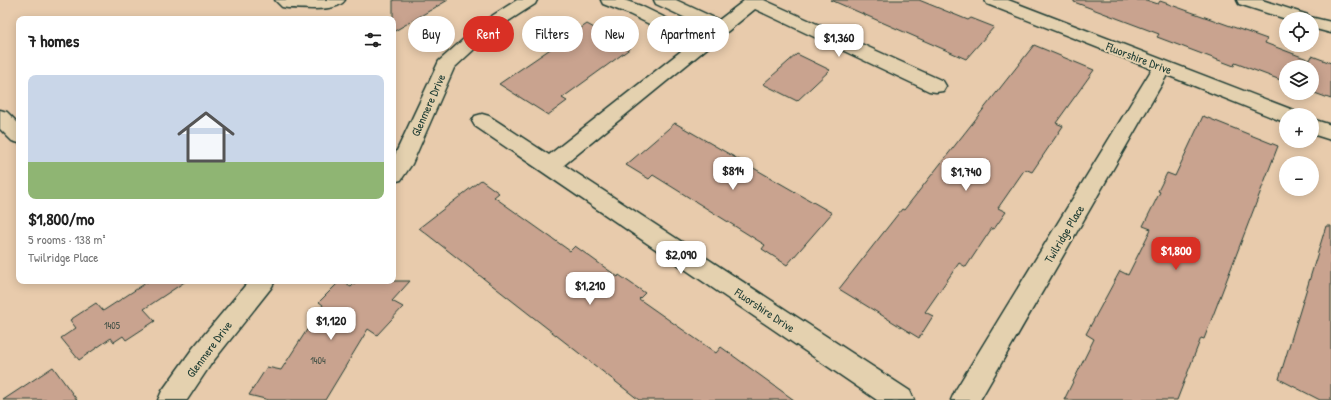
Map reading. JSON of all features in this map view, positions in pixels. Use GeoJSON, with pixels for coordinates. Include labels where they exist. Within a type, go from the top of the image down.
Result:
{"type":"FeatureCollection","features":[{"type":"Feature","properties":{"kind":"street"},"geometry":{"type":"LineString","coordinates":[[283,0],[288,3],[331,3],[337,0]]}},
{"type":"Feature","properties":{"kind":"street","name":"Glenmere Drive"},"geometry":{"type":"LineString","coordinates":[[396,170],[401,164],[446,65],[490,25],[529,0]]}},
{"type":"Feature","properties":{"kind":"street"},"geometry":{"type":"LineString","coordinates":[[662,0],[696,16]]}},
{"type":"Feature","properties":{"kind":"street","name":"Fluorshire Drive"},"geometry":{"type":"LineString","coordinates":[[993,0],[1279,112]]}},
{"type":"Feature","properties":{"kind":"street"},"geometry":{"type":"LineString","coordinates":[[1245,0],[1281,12]]}},
{"type":"Feature","properties":{"kind":"street"},"geometry":{"type":"LineString","coordinates":[[729,22],[755,1],[936,86]]}},
{"type":"Feature","properties":{"kind":"street"},"geometry":{"type":"LineString","coordinates":[[620,2],[647,16]]}},
{"type":"Feature","properties":{"kind":"street"},"geometry":{"type":"LineString","coordinates":[[1319,24],[1331,28]]}},
{"type":"Feature","properties":{"kind":"street"},"geometry":{"type":"LineString","coordinates":[[549,166],[691,52]]}},
{"type":"Feature","properties":{"kind":"street","name":"Twilridge Place"},"geometry":{"type":"LineString","coordinates":[[965,400],[1163,67]]}},
{"type":"Feature","properties":{"kind":"street"},"geometry":{"type":"LineString","coordinates":[[0,117],[16,133]]}},
{"type":"Feature","properties":{"kind":"street","name":"Fluorshire Drive"},"geometry":{"type":"LineString","coordinates":[[482,121],[900,400]]}},
{"type":"Feature","properties":{"kind":"street"},"geometry":{"type":"LineString","coordinates":[[1319,129],[1331,133]]}},
{"type":"Feature","properties":{"kind":"street","name":"Glenmere Drive"},"geometry":{"type":"LineString","coordinates":[[172,400],[202,356],[261,284]]}},
{"type":"Feature","properties":{"kind":"building"},"geometry":{"type":"Polygon","coordinates":[[[393,0],[448,0],[420,16],[408,16],[408,23],[396,30],[396,16],[393,16],[393,0]]]}},
{"type":"Feature","properties":{"kind":"building"},"geometry":{"type":"Polygon","coordinates":[[[831,0],[919,0],[968,20],[971,18],[994,27],[966,59],[831,0]]]}},
{"type":"Feature","properties":{"kind":"building"},"geometry":{"type":"Polygon","coordinates":[[[1074,0],[1146,0],[1158,4],[1160,1],[1267,39],[1265,43],[1279,48],[1279,52],[1289,52],[1310,60],[1279,60],[1279,79],[1235,63],[1234,66],[1157,37],[1159,34],[1074,2],[1074,0]]]}},
{"type":"Feature","properties":{"kind":"building"},"geometry":{"type":"Polygon","coordinates":[[[587,24],[591,26],[591,52],[625,52],[562,98],[567,101],[548,115],[499,84],[546,52],[583,52],[583,27],[587,24]]]}},
{"type":"Feature","properties":{"kind":"building"},"geometry":{"type":"Polygon","coordinates":[[[1034,45],[1094,70],[1056,123],[1063,126],[1032,172],[1025,169],[998,208],[1006,212],[994,229],[992,228],[966,267],[959,263],[925,312],[933,316],[919,338],[839,289],[902,209],[904,210],[1034,45]]]}},
{"type":"Feature","properties":{"kind":"building"},"geometry":{"type":"Polygon","coordinates":[[[797,54],[830,70],[797,101],[763,84],[797,54]]]}},
{"type":"Feature","properties":{"kind":"building"},"geometry":{"type":"Polygon","coordinates":[[[1312,56],[1331,63],[1331,99],[1319,95],[1319,60],[1310,60],[1312,56]]]}},
{"type":"Feature","properties":{"kind":"building"},"geometry":{"type":"Polygon","coordinates":[[[1203,116],[1278,146],[1204,339],[1201,338],[1177,400],[1064,400],[1094,339],[1086,334],[1120,271],[1128,275],[1151,229],[1143,226],[1160,192],[1158,191],[1167,173],[1175,176],[1203,116]]]}},
{"type":"Feature","properties":{"kind":"building"},"geometry":{"type":"Polygon","coordinates":[[[675,123],[832,213],[787,265],[762,249],[765,245],[653,175],[649,179],[626,165],[675,123]]]}},
{"type":"Feature","properties":{"kind":"building"},"geometry":{"type":"Polygon","coordinates":[[[481,180],[499,193],[494,197],[570,251],[575,246],[618,277],[619,275],[645,293],[639,299],[716,353],[721,347],[794,400],[639,400],[419,228],[481,180]]]}},
{"type":"Feature","properties":{"kind":"building"},"geometry":{"type":"Polygon","coordinates":[[[1326,226],[1331,226],[1331,400],[1320,400],[1279,379],[1326,226]]]}},
{"type":"Feature","properties":{"kind":"building"},"geometry":{"type":"Polygon","coordinates":[[[396,281],[410,281],[392,301],[403,307],[377,335],[368,329],[325,400],[269,400],[249,395],[267,367],[281,370],[323,305],[319,302],[337,284],[346,284],[351,287],[354,284],[396,284],[396,281]]]}},
{"type":"Feature","properties":{"kind":"building"},"geometry":{"type":"Polygon","coordinates":[[[144,284],[182,284],[144,309],[155,321],[126,340],[123,336],[114,342],[111,338],[79,360],[61,338],[76,328],[70,320],[96,303],[103,311],[144,284]]]}},
{"type":"Feature","properties":{"kind":"building"},"geometry":{"type":"Polygon","coordinates":[[[53,367],[77,400],[3,400],[53,367]]]}}]}
